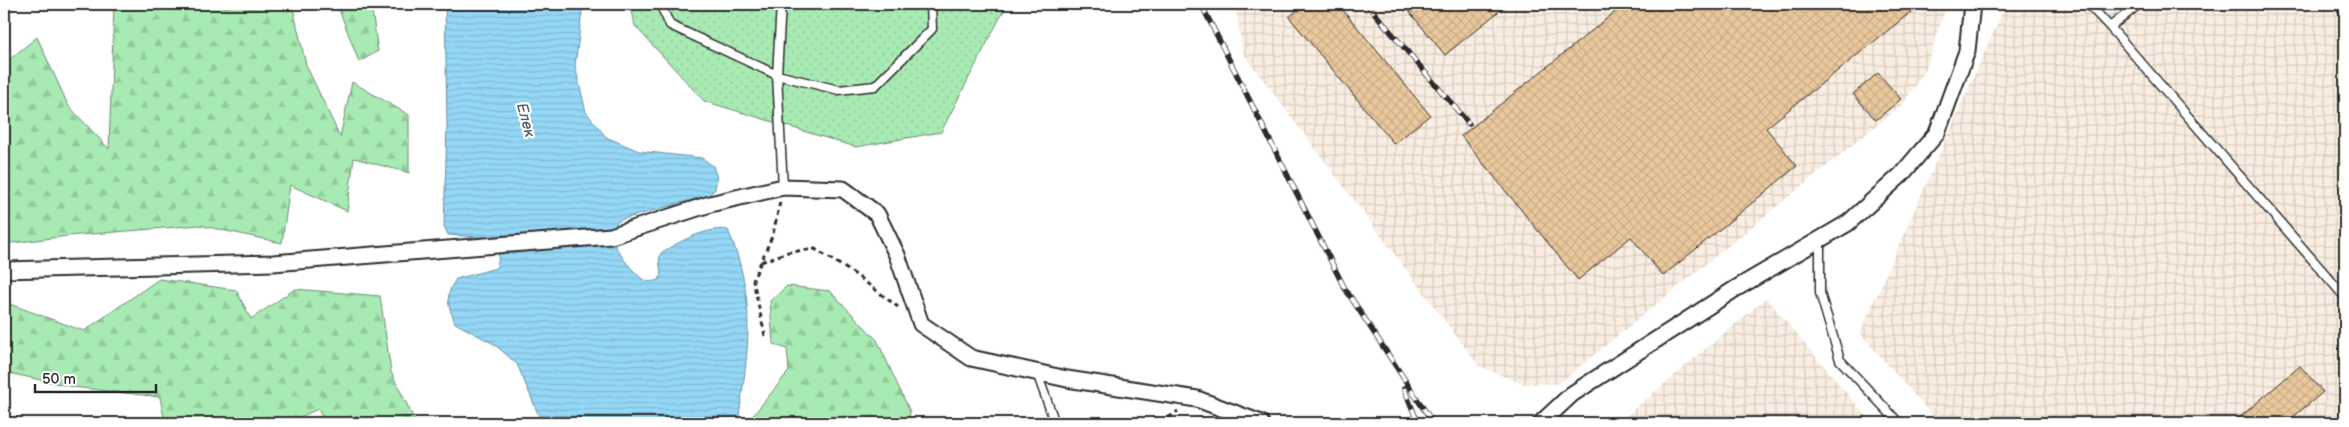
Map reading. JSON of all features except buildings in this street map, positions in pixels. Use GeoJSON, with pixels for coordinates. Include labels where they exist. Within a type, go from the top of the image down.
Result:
{"type":"FeatureCollection","features":[{"type":"Feature","properties":{"kind":"street"},"geometry":{"type":"LineString","coordinates":[[1541,423],[1572,394],[1735,289],[1848,223],[1901,175],[1936,133],[1966,51],[1972,4]]}},
{"type":"Feature","properties":{"kind":"street"},"geometry":{"type":"LineString","coordinates":[[4,270],[273,263],[611,236],[710,204],[782,186],[843,189],[877,214],[897,255],[921,324],[971,358],[1038,373],[1197,399],[1261,423]]}},
{"type":"Feature","properties":{"kind":"lane"},"geometry":{"type":"LineString","coordinates":[[660,4],[670,25],[777,75],[839,90],[875,86],[932,29],[931,4]]}},
{"type":"Feature","properties":{"kind":"lane"},"geometry":{"type":"LineString","coordinates":[[781,4],[777,75],[782,186]]}},
{"type":"Feature","properties":{"kind":"lane"},"geometry":{"type":"LineString","coordinates":[[2088,4],[2345,297]]}},
{"type":"Feature","properties":{"kind":"lane"},"geometry":{"type":"LineString","coordinates":[[2110,27],[2139,4]]}},
{"type":"Feature","properties":{"kind":"lane"},"geometry":{"type":"LineString","coordinates":[[2337,4],[2345,12]]}},
{"type":"Feature","properties":{"kind":"lane"},"geometry":{"type":"LineString","coordinates":[[1820,239],[1820,293],[1840,360],[1899,423]]}},
{"type":"Feature","properties":{"kind":"lane"},"geometry":{"type":"LineString","coordinates":[[1038,373],[1055,423]]}},
{"type":"Feature","properties":{"kind":"path"},"geometry":{"type":"LineString","coordinates":[[765,336],[754,280],[773,234],[782,186]]}},
{"type":"Feature","properties":{"kind":"path"},"geometry":{"type":"LineString","coordinates":[[762,262],[788,252],[814,249],[856,275],[899,308]]}},
{"type":"Feature","properties":{"kind":"shaded area"},"geometry":{"type":"Polygon","coordinates":[[[1235,4],[1947,4],[1925,71],[1903,104],[1558,384],[1523,384],[1479,366],[1243,53],[1235,4]]]}},
{"type":"Feature","properties":{"kind":"shaded area"},"geometry":{"type":"Polygon","coordinates":[[[2006,4],[2345,4],[2345,423],[1939,423],[1860,333],[2006,4]]]}},
{"type":"Feature","properties":{"kind":"shaded area"},"geometry":{"type":"Polygon","coordinates":[[[1766,298],[1872,423],[1618,423],[1766,298]]]}},
{"type":"Feature","properties":{"kind":"green space"},"geometry":{"type":"Polygon","coordinates":[[[114,4],[292,4],[306,65],[340,137],[352,82],[409,115],[409,173],[354,158],[347,211],[290,185],[282,243],[199,225],[68,236],[4,244],[4,64],[37,37],[68,105],[109,149],[114,4]]]}},
{"type":"Feature","properties":{"kind":"green space"},"geometry":{"type":"Polygon","coordinates":[[[337,4],[371,4],[378,51],[359,62],[337,4]]]}},
{"type":"Feature","properties":{"kind":"green space"},"geometry":{"type":"Polygon","coordinates":[[[631,4],[1007,4],[941,132],[856,147],[704,101],[635,26],[631,4]]]}},
{"type":"Feature","properties":{"kind":"green space"},"geometry":{"type":"Polygon","coordinates":[[[159,279],[236,290],[251,319],[295,289],[380,296],[391,372],[416,423],[325,423],[318,409],[287,423],[165,423],[160,397],[73,387],[4,372],[4,302],[84,331],[159,279]]]}},
{"type":"Feature","properties":{"kind":"green space"},"geometry":{"type":"Polygon","coordinates":[[[787,286],[830,291],[877,340],[910,412],[908,423],[747,423],[789,371],[787,349],[773,344],[770,301],[787,286]]]}},
{"type":"Feature","properties":{"kind":"water","name":"Елек"},"geometry":{"type":"Polygon","coordinates":[[[445,4],[583,4],[575,66],[586,112],[606,137],[639,151],[702,158],[713,166],[717,178],[715,189],[709,195],[620,220],[613,228],[611,234],[622,257],[640,277],[649,282],[659,280],[661,253],[676,244],[703,233],[720,229],[728,230],[744,280],[747,303],[747,349],[738,423],[542,423],[517,364],[494,344],[455,323],[448,301],[452,285],[456,279],[496,268],[499,256],[492,238],[448,235],[444,226],[447,125],[445,4]]]}},
{"type":"Feature","properties":{"kind":"railway"},"geometry":{"type":"LineString","coordinates":[[1201,4],[1344,287],[1433,423]]}},
{"type":"Feature","properties":{"kind":"railway"},"geometry":{"type":"LineString","coordinates":[[1367,4],[1469,124]]}},
{"type":"Feature","properties":{"kind":"railway"},"geometry":{"type":"LineString","coordinates":[[1404,388],[1418,423]]}}]}
